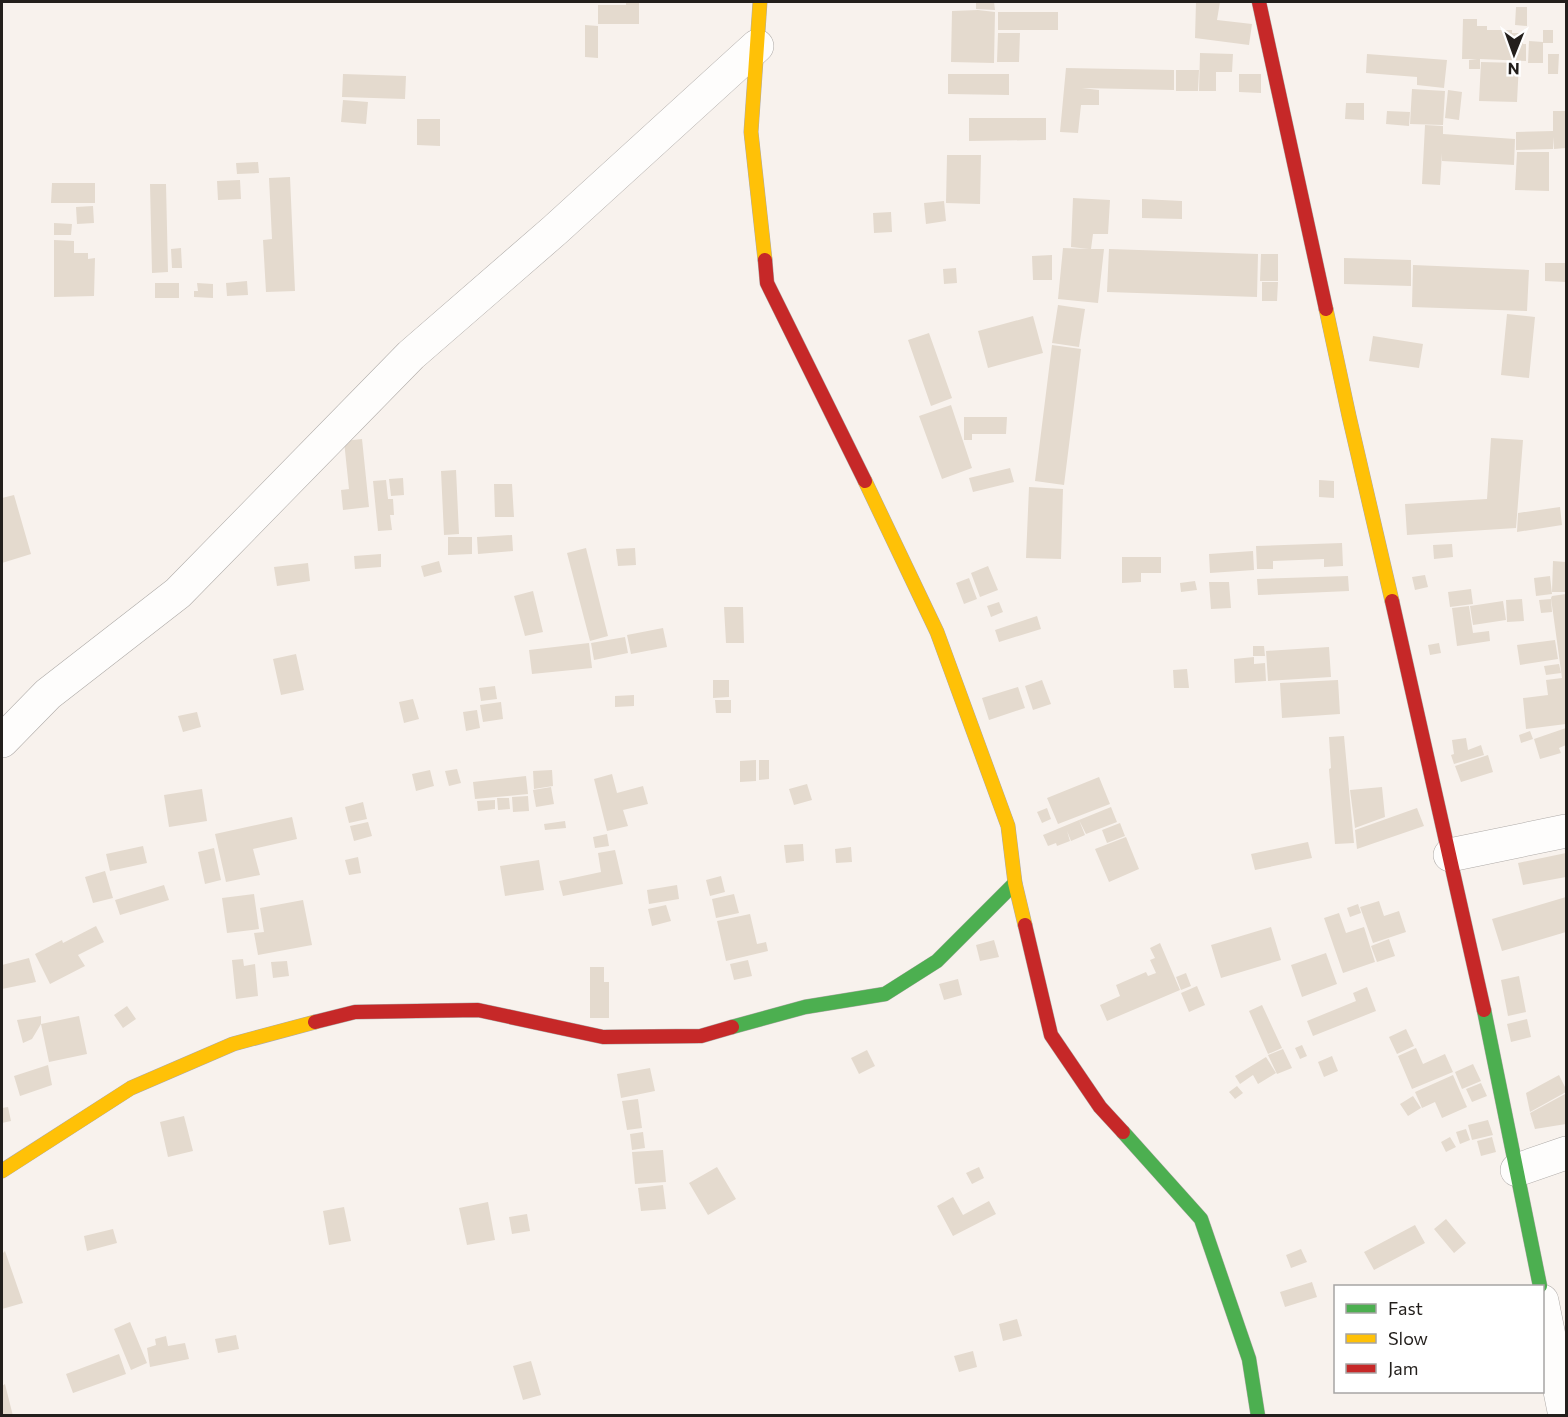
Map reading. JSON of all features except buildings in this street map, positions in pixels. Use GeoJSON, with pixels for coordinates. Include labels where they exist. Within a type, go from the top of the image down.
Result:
{"type":"FeatureCollection","features":[{"type":"Feature","properties":{"kind":"street"},"geometry":{"type":"LineString","coordinates":[[760,2],[751,132],[767,283],[937,632],[1008,826],[1014,883],[1051,1035],[1100,1107],[1201,1219],[1248,1359],[1257,1416]]}},
{"type":"Feature","properties":{"kind":"street"},"geometry":{"type":"LineString","coordinates":[[1259,2],[1284,109],[1346,404],[1496,1064],[1540,1285]]}},
{"type":"Feature","properties":{"kind":"street"},"geometry":{"type":"LineString","coordinates":[[2,741],[48,694],[178,593],[411,354],[555,230],[757,46]]}},
{"type":"Feature","properties":{"kind":"street"},"geometry":{"type":"LineString","coordinates":[[1450,855],[1566,831]]}},
{"type":"Feature","properties":{"kind":"street"},"geometry":{"type":"LineString","coordinates":[[2,1171],[131,1088],[233,1044],[355,1012],[478,1010],[603,1037],[701,1036],[805,1007],[885,994],[937,961],[1014,883]]}},
{"type":"Feature","properties":{"kind":"street"},"geometry":{"type":"LineString","coordinates":[[1517,1170],[1566,1152]]}},
{"type":"Feature","properties":{"kind":"street"},"geometry":{"type":"LineString","coordinates":[[1544,1311],[1565,1416]]}},
{"type":"Feature","properties":{"kind":"traffic: fast"},"geometry":{"type":"LineString","coordinates":[[732,1027],[805,1007],[885,994],[937,961],[1015,883]]}},
{"type":"Feature","properties":{"kind":"traffic: fast"},"geometry":{"type":"LineString","coordinates":[[1484,1010],[1540,1285]]}},
{"type":"Feature","properties":{"kind":"traffic: fast"},"geometry":{"type":"LineString","coordinates":[[1123,1132],[1201,1219],[1249,1359],[1258,1416]]}},
{"type":"Feature","properties":{"kind":"traffic: slow"},"geometry":{"type":"LineString","coordinates":[[760,2],[751,132],[765,260]]}},
{"type":"Feature","properties":{"kind":"traffic: slow"},"geometry":{"type":"LineString","coordinates":[[1326,309],[1392,601]]}},
{"type":"Feature","properties":{"kind":"traffic: slow"},"geometry":{"type":"LineString","coordinates":[[865,481],[937,632],[1008,826],[1015,883],[1025,925]]}},
{"type":"Feature","properties":{"kind":"traffic: slow"},"geometry":{"type":"LineString","coordinates":[[2,1171],[131,1088],[233,1044],[315,1022]]}},
{"type":"Feature","properties":{"kind":"traffic: jam"},"geometry":{"type":"LineString","coordinates":[[1259,2],[1326,309]]}},
{"type":"Feature","properties":{"kind":"traffic: jam"},"geometry":{"type":"LineString","coordinates":[[765,260],[767,283],[865,481]]}},
{"type":"Feature","properties":{"kind":"traffic: jam"},"geometry":{"type":"LineString","coordinates":[[1392,601],[1484,1010]]}},
{"type":"Feature","properties":{"kind":"traffic: jam"},"geometry":{"type":"LineString","coordinates":[[1025,925],[1051,1035],[1100,1107],[1123,1132]]}},
{"type":"Feature","properties":{"kind":"traffic: jam"},"geometry":{"type":"LineString","coordinates":[[315,1022],[355,1012],[478,1010],[603,1037],[701,1036],[732,1027]]}}]}
